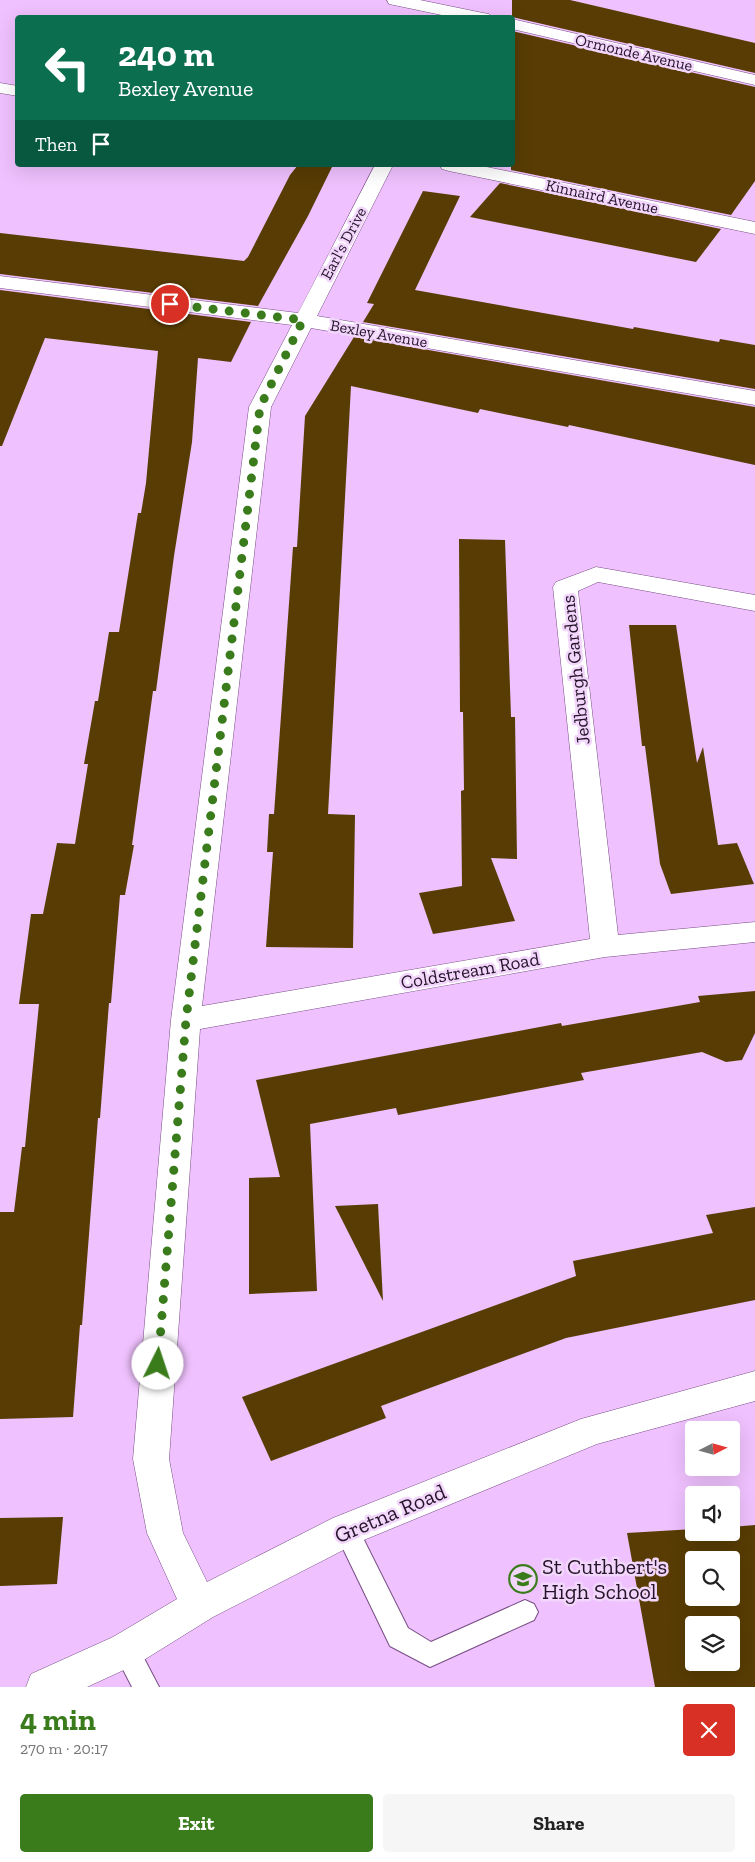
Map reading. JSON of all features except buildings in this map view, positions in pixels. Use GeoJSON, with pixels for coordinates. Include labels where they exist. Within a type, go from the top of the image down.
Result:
{"type":"FeatureCollection","features":[{"type":"Feature","properties":{"kind":"street"},"geometry":{"type":"LineString","coordinates":[[395,0],[462,15],[475,0]]}},
{"type":"Feature","properties":{"kind":"street","name":"Ormonde Avenue"},"geometry":{"type":"LineString","coordinates":[[515,25],[755,80]]}},
{"type":"Feature","properties":{"kind":"street"},"geometry":{"type":"LineString","coordinates":[[0,88],[15,90]]}},
{"type":"Feature","properties":{"kind":"street","name":"Earl's Drive"},"geometry":{"type":"LineString","coordinates":[[200,1605],[184,1576],[165,1533],[151,1459],[186,1020],[260,407],[383,167]]}},
{"type":"Feature","properties":{"kind":"street","name":"Kinnaird Avenue"},"geometry":{"type":"LineString","coordinates":[[459,167],[755,228]]}},
{"type":"Feature","properties":{"kind":"street","name":"Bexley Avenue"},"geometry":{"type":"LineString","coordinates":[[0,282],[303,320],[755,398]]}},
{"type":"Feature","properties":{"kind":"street","name":"Jedburgh Gardens"},"geometry":{"type":"LineString","coordinates":[[605,947],[564,587],[596,574],[755,603]]}},
{"type":"Feature","properties":{"kind":"street","name":"Coldstream Road"},"geometry":{"type":"LineString","coordinates":[[186,1020],[605,947],[755,932]]}},
{"type":"Feature","properties":{"kind":"street","name":"Gretna Road"},"geometry":{"type":"LineString","coordinates":[[44,1687],[126,1650],[200,1605],[346,1530],[593,1430],[755,1386]]}},
{"type":"Feature","properties":{"kind":"lane"},"geometry":{"type":"LineString","coordinates":[[346,1530],[399,1637],[430,1655],[525,1612]]}},
{"type":"Feature","properties":{"kind":"lane"},"geometry":{"type":"LineString","coordinates":[[126,1650],[146,1687]]}},
{"type":"Feature","properties":{"kind":"place","name":"St Cuthbert's High School"},"geometry":{"type":"Point","coordinates":[523,1579]}},
{"type":"Feature","properties":{"kind":"route"},"geometry":{"type":"LineString","coordinates":[[158,1364],[186,1020],[260,407],[303,320],[170,304]]}}]}
